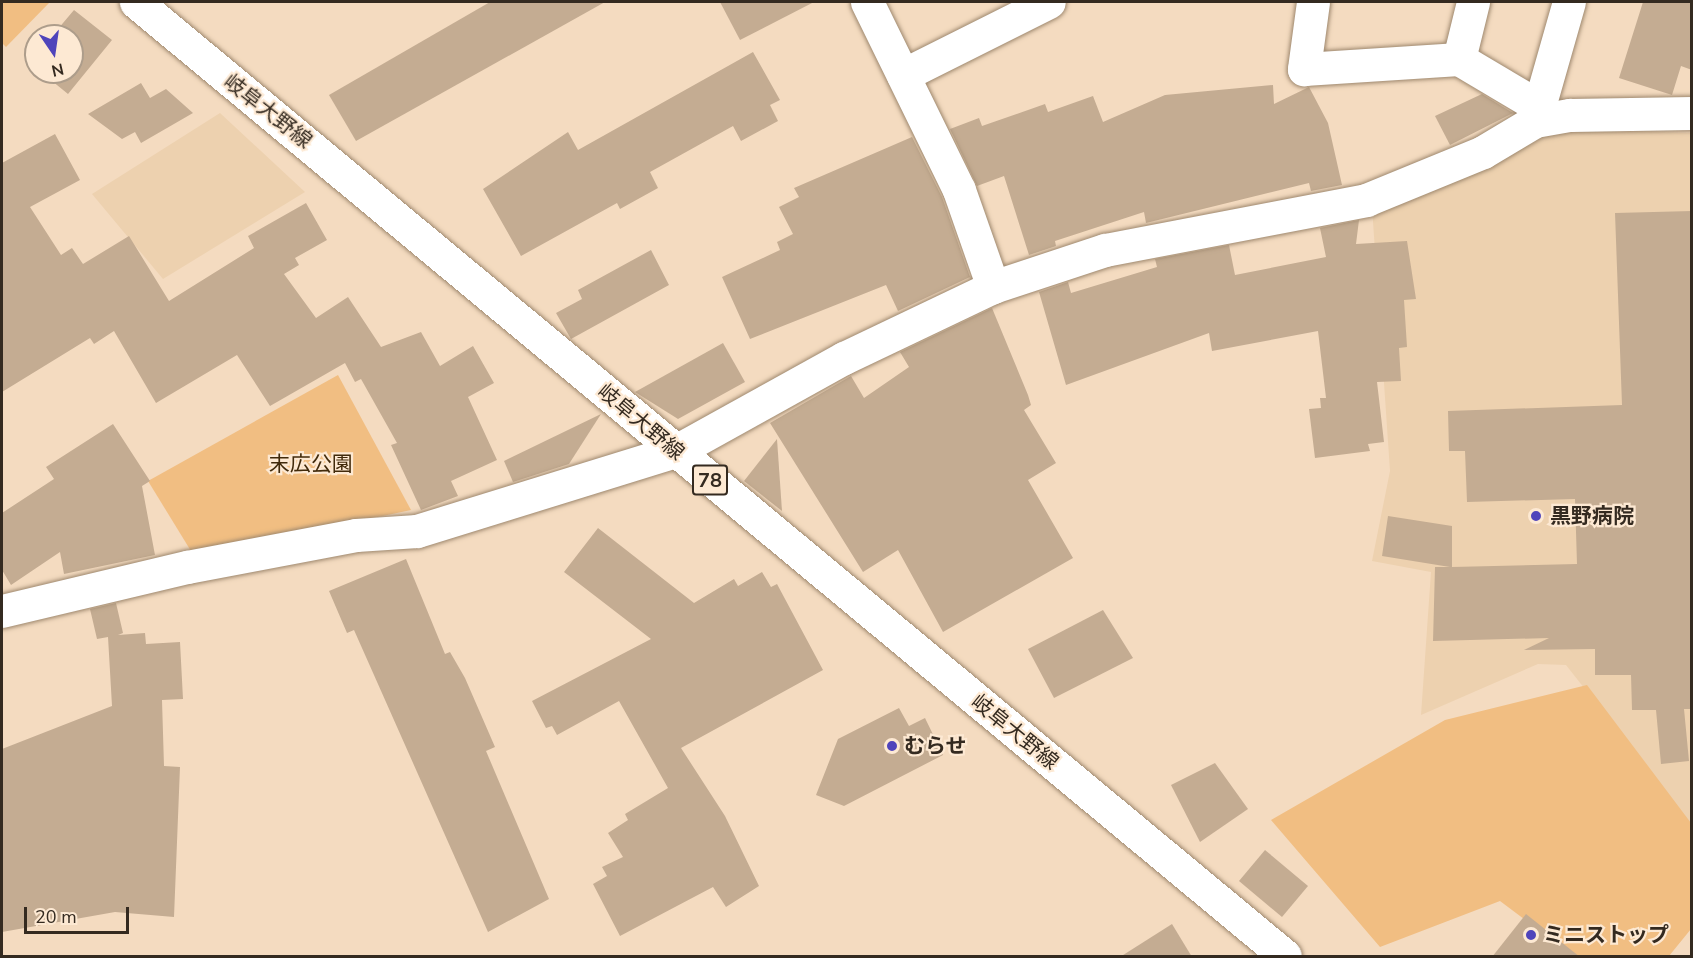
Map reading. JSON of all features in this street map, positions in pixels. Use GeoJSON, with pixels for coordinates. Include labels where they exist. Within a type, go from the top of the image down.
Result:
{"type":"FeatureCollection","features":[{"type":"Feature","properties":{"kind":"street","name":"岐阜大野線"},"geometry":{"type":"LineString","coordinates":[[136,2],[1285,957]]}},
{"type":"Feature","properties":{"kind":"street"},"geometry":{"type":"LineString","coordinates":[[867,2],[959,190],[993,287]]}},
{"type":"Feature","properties":{"kind":"street"},"geometry":{"type":"LineString","coordinates":[[903,75],[1049,2]]}},
{"type":"Feature","properties":{"kind":"street"},"geometry":{"type":"LineString","coordinates":[[1313,2],[1304,69],[1459,58],[1538,114],[1692,113]]}},
{"type":"Feature","properties":{"kind":"street"},"geometry":{"type":"LineString","coordinates":[[1459,58],[1473,2]]}},
{"type":"Feature","properties":{"kind":"street"},"geometry":{"type":"LineString","coordinates":[[2,611],[187,567],[356,535],[417,531],[676,452],[844,358],[993,287],[1105,250],[1366,200],[1483,152],[1538,114],[1569,2]]}},
{"type":"Feature","properties":{"kind":"shaded area"},"geometry":{"type":"Polygon","coordinates":[[[220,113],[305,192],[163,279],[92,194],[220,113]]]}},
{"type":"Feature","properties":{"kind":"shaded area","name":"黒野病院"},"geometry":{"type":"Polygon","coordinates":[[[1564,129],[1691,133],[1691,824],[1566,665],[1538,664],[1421,715],[1431,572],[1372,561],[1390,471],[1372,207],[1564,129]]]}},
{"type":"Feature","properties":{"kind":"green space"},"geometry":{"type":"Polygon","coordinates":[[[2,2],[50,2],[28,24],[24,24],[24,29],[6,47],[2,43],[2,2]]]}},
{"type":"Feature","properties":{"kind":"green space","name":"末広公園"},"geometry":{"type":"Polygon","coordinates":[[[338,375],[411,510],[194,556],[148,481],[338,375]]]}},
{"type":"Feature","properties":{"kind":"green space"},"geometry":{"type":"Polygon","coordinates":[[[1587,685],[1691,823],[1691,929],[1669,956],[1573,956],[1500,901],[1380,947],[1271,820],[1445,720],[1587,685]]]}},
{"type":"Feature","properties":{"kind":"building"},"geometry":{"type":"Polygon","coordinates":[[[490,2],[605,2],[356,141],[329,95],[490,2]]]}},
{"type":"Feature","properties":{"kind":"building"},"geometry":{"type":"Polygon","coordinates":[[[720,2],[814,2],[740,40],[720,2]]]}},
{"type":"Feature","properties":{"kind":"building"},"geometry":{"type":"Polygon","coordinates":[[[1643,2],[1692,2],[1692,70],[1681,66],[1672,95],[1619,78],[1643,2]]]}},
{"type":"Feature","properties":{"kind":"building"},"geometry":{"type":"Polygon","coordinates":[[[74,10],[112,40],[84,74],[84,24],[62,24],[74,10]]]}},
{"type":"Feature","properties":{"kind":"building"},"geometry":{"type":"Polygon","coordinates":[[[753,52],[780,100],[770,105],[778,121],[741,141],[733,126],[650,172],[658,188],[620,209],[617,203],[521,256],[483,189],[568,132],[578,150],[753,52]]]}},
{"type":"Feature","properties":{"kind":"building"},"geometry":{"type":"Polygon","coordinates":[[[141,83],[150,98],[166,89],[193,113],[141,143],[135,132],[122,139],[88,114],[141,83]]]}},
{"type":"Feature","properties":{"kind":"building"},"geometry":{"type":"Polygon","coordinates":[[[56,84],[76,84],[68,94],[56,84]]]}},
{"type":"Feature","properties":{"kind":"building"},"geometry":{"type":"Polygon","coordinates":[[[1273,85],[1274,104],[1309,87],[1328,123],[1342,185],[1311,191],[1309,183],[1146,223],[1144,212],[1055,241],[1056,246],[1029,255],[1004,176],[977,186],[950,129],[979,118],[982,126],[1045,104],[1048,112],[1093,96],[1103,122],[1165,95],[1273,85]]]}},
{"type":"Feature","properties":{"kind":"building"},"geometry":{"type":"Polygon","coordinates":[[[1482,94],[1513,113],[1450,145],[1435,116],[1482,94]]]}},
{"type":"Feature","properties":{"kind":"building"},"geometry":{"type":"Polygon","coordinates":[[[55,134],[80,180],[30,207],[61,255],[72,248],[83,264],[129,236],[169,301],[254,248],[248,236],[306,203],[327,240],[295,258],[299,265],[284,274],[316,318],[348,297],[381,347],[421,332],[440,366],[473,346],[494,383],[468,397],[497,460],[451,481],[458,496],[421,510],[391,445],[397,443],[361,379],[355,382],[345,363],[270,406],[237,355],[156,403],[114,331],[94,344],[90,338],[2,392],[2,163],[55,134]]]}},
{"type":"Feature","properties":{"kind":"building"},"geometry":{"type":"Polygon","coordinates":[[[912,137],[942,197],[970,277],[898,311],[886,285],[750,339],[722,277],[780,250],[777,242],[793,234],[779,207],[799,197],[794,188],[912,137]]]}},
{"type":"Feature","properties":{"kind":"building"},"geometry":{"type":"Polygon","coordinates":[[[1692,211],[1692,709],[1684,709],[1689,761],[1661,764],[1656,710],[1632,710],[1631,675],[1595,675],[1595,649],[1524,650],[1549,638],[1433,641],[1435,567],[1450,567],[1382,556],[1388,516],[1452,526],[1452,567],[1577,564],[1575,499],[1467,502],[1465,451],[1449,451],[1448,411],[1622,405],[1615,213],[1692,211]]]}},
{"type":"Feature","properties":{"kind":"building"},"geometry":{"type":"Polygon","coordinates":[[[1359,220],[1356,244],[1407,241],[1416,299],[1404,300],[1407,347],[1399,348],[1401,381],[1377,382],[1384,442],[1368,444],[1370,451],[1315,458],[1309,409],[1321,408],[1320,398],[1326,398],[1318,331],[1212,351],[1209,333],[1066,385],[1039,292],[1068,282],[1071,293],[1157,267],[1155,259],[1229,245],[1235,275],[1326,257],[1320,228],[1359,220]]]}},
{"type":"Feature","properties":{"kind":"building"},"geometry":{"type":"Polygon","coordinates":[[[651,250],[669,285],[571,339],[556,313],[582,299],[578,290],[651,250]]]}},
{"type":"Feature","properties":{"kind":"building"},"geometry":{"type":"Polygon","coordinates":[[[992,308],[1028,395],[1031,405],[1024,410],[1056,463],[1028,480],[1073,558],[943,632],[898,550],[863,572],[770,423],[851,376],[864,398],[909,367],[900,352],[992,308]]]}},
{"type":"Feature","properties":{"kind":"building"},"geometry":{"type":"Polygon","coordinates":[[[723,343],[745,382],[678,419],[635,392],[723,343]]]}},
{"type":"Feature","properties":{"kind":"building"},"geometry":{"type":"Polygon","coordinates":[[[601,414],[569,464],[513,482],[504,461],[601,414]]]}},
{"type":"Feature","properties":{"kind":"building"},"geometry":{"type":"Polygon","coordinates":[[[113,424],[150,481],[142,486],[155,555],[64,574],[60,552],[11,585],[2,570],[2,513],[54,479],[46,467],[113,424]]]}},
{"type":"Feature","properties":{"kind":"building"},"geometry":{"type":"Polygon","coordinates":[[[777,439],[782,511],[744,481],[777,439]]]}},
{"type":"Feature","properties":{"kind":"building"},"geometry":{"type":"Polygon","coordinates":[[[598,528],[694,603],[734,579],[738,586],[762,572],[771,587],[777,584],[823,670],[681,748],[725,816],[759,886],[726,907],[713,887],[620,936],[593,884],[607,876],[602,867],[623,857],[608,833],[628,820],[625,814],[668,788],[619,701],[557,735],[552,726],[546,728],[532,701],[651,639],[564,572],[598,528]]]}},
{"type":"Feature","properties":{"kind":"building"},"geometry":{"type":"Polygon","coordinates":[[[406,559],[445,654],[450,652],[465,678],[495,747],[486,751],[549,899],[488,932],[354,630],[347,633],[329,591],[406,559]]]}},
{"type":"Feature","properties":{"kind":"building"},"geometry":{"type":"Polygon","coordinates":[[[116,603],[123,633],[118,635],[145,633],[146,644],[180,642],[183,699],[162,700],[164,766],[180,767],[174,917],[115,912],[2,932],[2,749],[112,706],[108,637],[97,639],[90,609],[116,603]]]}},
{"type":"Feature","properties":{"kind":"building"},"geometry":{"type":"Polygon","coordinates":[[[1103,610],[1133,658],[1054,698],[1028,649],[1103,610]]]}},
{"type":"Feature","properties":{"kind":"building","name":"むらせ"},"geometry":{"type":"Polygon","coordinates":[[[899,708],[909,726],[925,718],[943,755],[844,806],[816,795],[838,739],[899,708]]]}},
{"type":"Feature","properties":{"kind":"building"},"geometry":{"type":"Polygon","coordinates":[[[1215,763],[1248,809],[1200,842],[1171,785],[1215,763]]]}},
{"type":"Feature","properties":{"kind":"building"},"geometry":{"type":"Polygon","coordinates":[[[1265,850],[1308,886],[1282,917],[1239,881],[1265,850]]]}},
{"type":"Feature","properties":{"kind":"building","name":"ミニストップ"},"geometry":{"type":"Polygon","coordinates":[[[1526,914],[1580,957],[1492,957],[1526,914]]]}},
{"type":"Feature","properties":{"kind":"building"},"geometry":{"type":"Polygon","coordinates":[[[1172,924],[1192,957],[1120,957],[1172,924]]]}},
{"type":"Feature","properties":{"kind":"place","name":"黒野病院"},"geometry":{"type":"Point","coordinates":[1536,516]}},
{"type":"Feature","properties":{"kind":"place","name":"むらせ"},"geometry":{"type":"Point","coordinates":[892,746]}},
{"type":"Feature","properties":{"kind":"place","name":"ミニストップ"},"geometry":{"type":"Point","coordinates":[1531,935]}}]}
